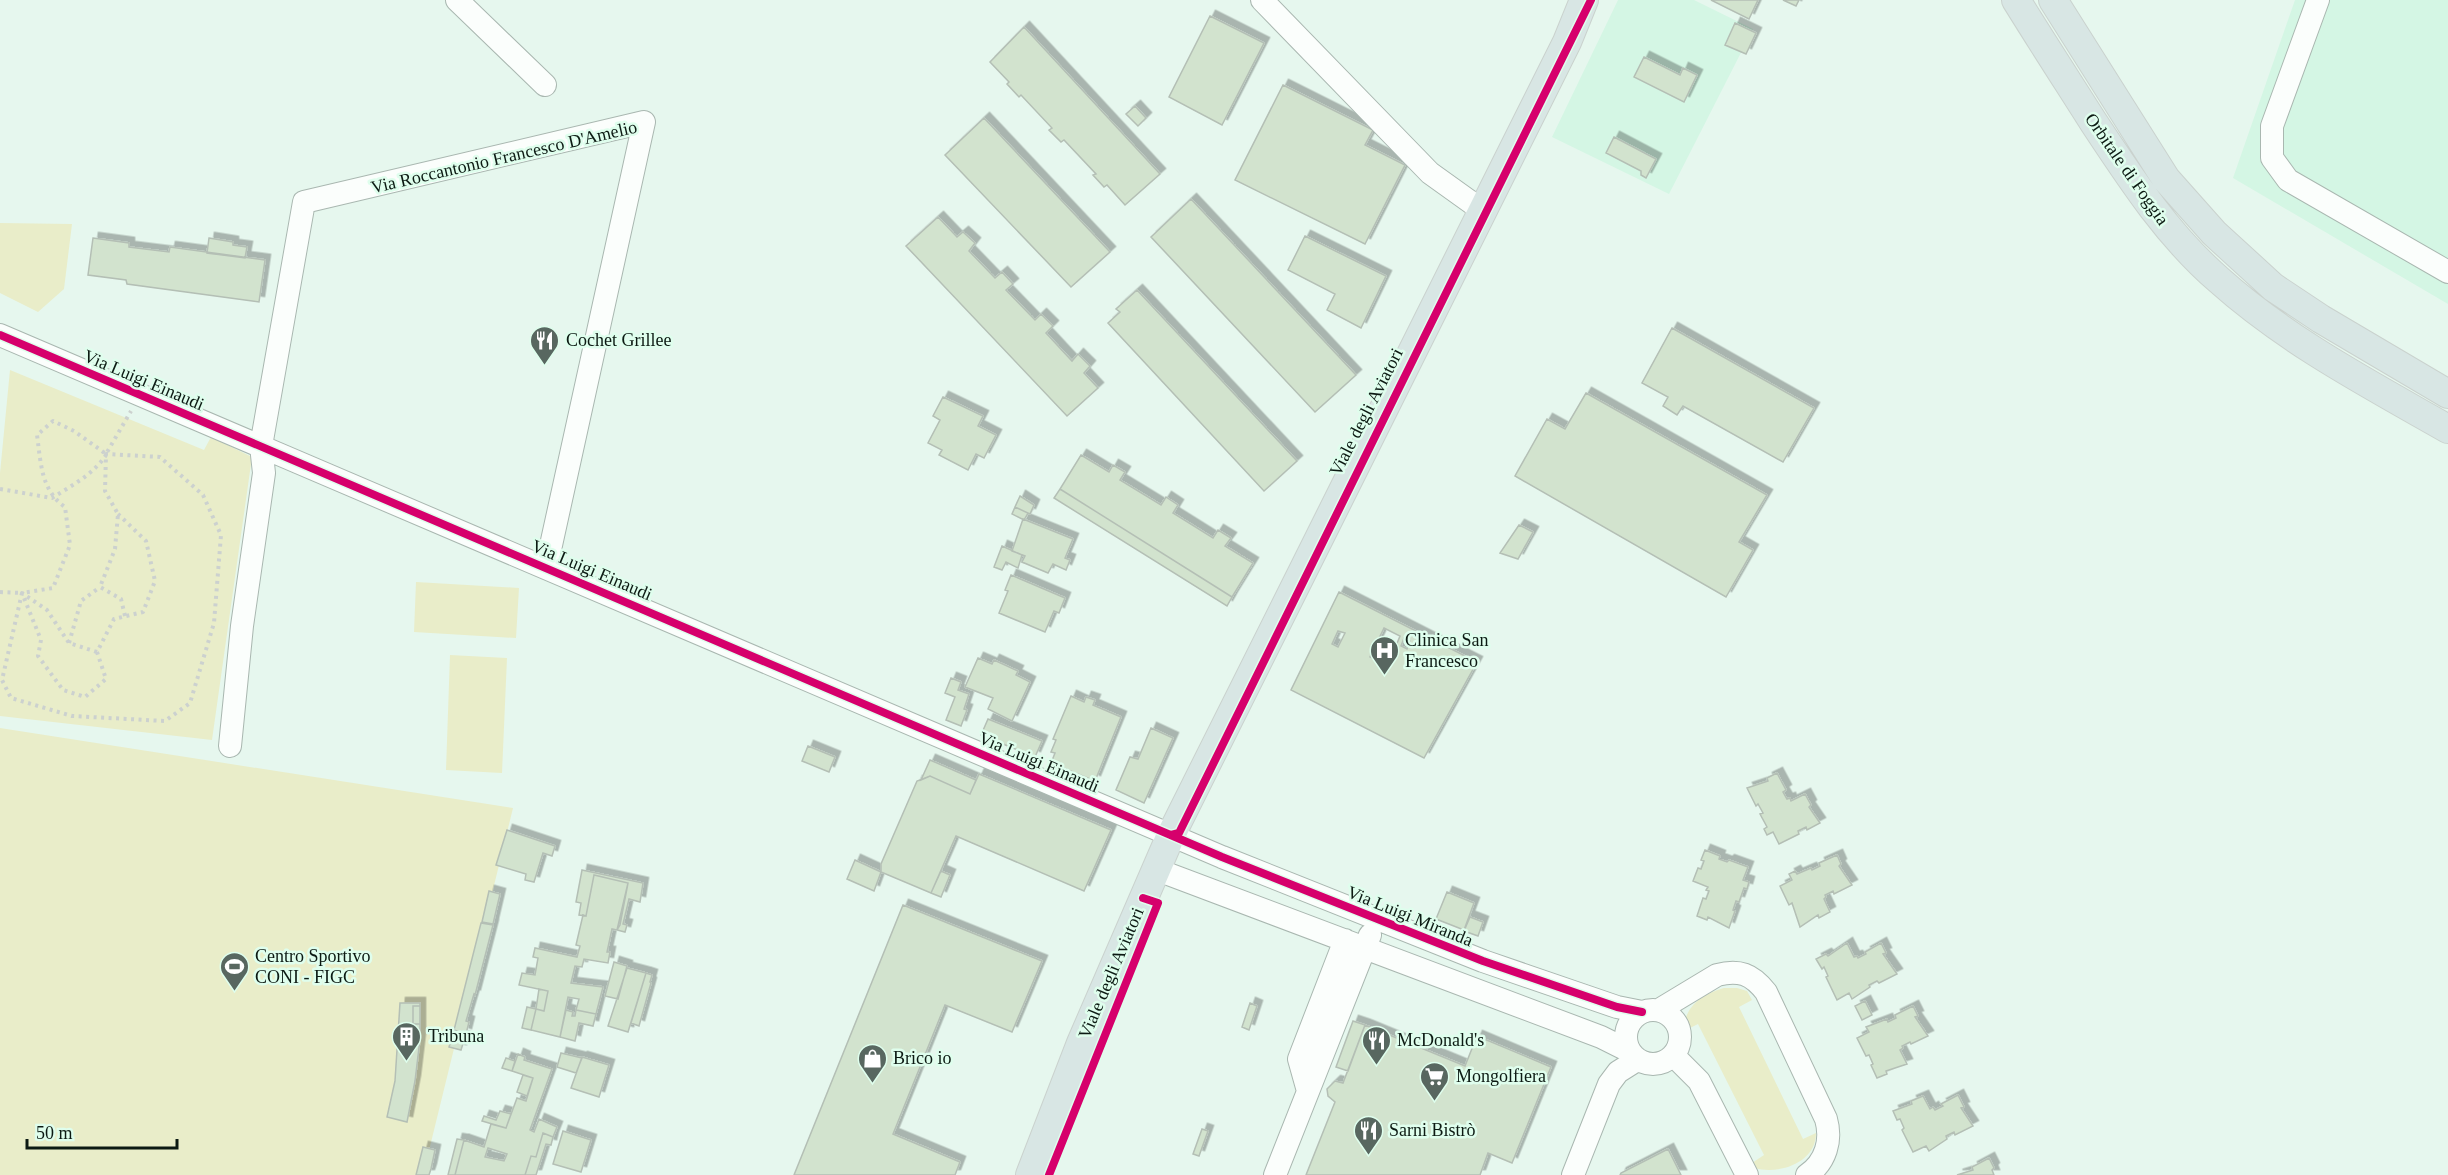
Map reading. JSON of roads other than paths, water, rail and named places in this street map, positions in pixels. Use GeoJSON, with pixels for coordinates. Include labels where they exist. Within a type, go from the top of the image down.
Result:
{"type":"FeatureCollection","features":[{"type":"Feature","properties":{"kind":"main road","name":"Viale degli Aviatori"},"geometry":{"type":"LineString","coordinates":[[1029,1175],[1081,1043],[1171,835],[1567,42],[1584,0]]}},
{"type":"Feature","properties":{"kind":"main road","name":"Orbitale di Foggia"},"geometry":{"type":"LineString","coordinates":[[2016,0],[2131,180],[2169,229],[2218,279],[2269,321],[2312,350],[2448,429]]}},
{"type":"Feature","properties":{"kind":"main road","name":"Orbitale di Foggia"},"geometry":{"type":"LineString","coordinates":[[2053,0],[2166,179],[2214,232],[2273,287],[2321,319],[2448,394]]}},
{"type":"Feature","properties":{"kind":"street"},"geometry":{"type":"LineString","coordinates":[[457,0],[545,85]]}},
{"type":"Feature","properties":{"kind":"street"},"geometry":{"type":"LineString","coordinates":[[1262,0],[1430,172],[1483,211]]}},
{"type":"Feature","properties":{"kind":"street"},"geometry":{"type":"LineString","coordinates":[[2318,0],[2272,126],[2272,158],[2288,180],[2448,272]]}},
{"type":"Feature","properties":{"kind":"street","name":"Via Roccantonio Francesco D'Amelio"},"geometry":{"type":"LineString","coordinates":[[261,446],[304,202],[644,122],[546,568]]}},
{"type":"Feature","properties":{"kind":"street","name":"Via Luigi Einaudi"},"geometry":{"type":"LineString","coordinates":[[0,335],[1171,835]]}},
{"type":"Feature","properties":{"kind":"street"},"geometry":{"type":"LineString","coordinates":[[230,746],[242,626],[264,473],[261,446]]}},
{"type":"Feature","properties":{"kind":"street","name":"Via Luigi Miranda"},"geometry":{"type":"LineString","coordinates":[[1171,835],[1484,961],[1617,1007],[1650,1011]]}},
{"type":"Feature","properties":{"kind":"street"},"geometry":{"type":"LineString","coordinates":[[1155,869],[1615,1042],[1652,1065],[1660,1064],[1674,1056],[1679,1048],[1680,1030],[1669,1015],[1650,1011]]}},
{"type":"Feature","properties":{"kind":"street"},"geometry":{"type":"LineString","coordinates":[[1275,1175],[1308,1091],[1299,1059],[1355,944],[1376,919]]}},
{"type":"Feature","properties":{"kind":"street"},"geometry":{"type":"LineString","coordinates":[[1633,1055],[1626,1033],[1629,1024],[1650,1011],[1717,975],[1743,974],[1756,979],[1766,992],[1830,1132],[1826,1152],[1814,1170],[1807,1175]]}},
{"type":"Feature","properties":{"kind":"street"},"geometry":{"type":"LineString","coordinates":[[1563,1023],[1573,992]]}},
{"type":"Feature","properties":{"kind":"street"},"geometry":{"type":"LineString","coordinates":[[1573,1175],[1609,1084],[1633,1055]]}},
{"type":"Feature","properties":{"kind":"street"},"geometry":{"type":"LineString","coordinates":[[1674,1056],[1700,1081],[1747,1175]]}},
{"type":"Feature","properties":{"kind":"place","name":"Cochet Grillee"},"geometry":{"type":"Point","coordinates":[545,366]}},
{"type":"Feature","properties":{"kind":"place","name":"Clinica San Francesco"},"geometry":{"type":"Point","coordinates":[1384,676]}},
{"type":"Feature","properties":{"kind":"place","name":"Centro Sportivo CONI - FIGC"},"geometry":{"type":"Point","coordinates":[234,992]}},
{"type":"Feature","properties":{"kind":"place","name":"Tribuna"},"geometry":{"type":"Point","coordinates":[407,1062]}},
{"type":"Feature","properties":{"kind":"place","name":"McDonald's"},"geometry":{"type":"Point","coordinates":[1376,1066]}},
{"type":"Feature","properties":{"kind":"place","name":"Brico io"},"geometry":{"type":"Point","coordinates":[872,1084]}},
{"type":"Feature","properties":{"kind":"place","name":"Mongolfiera"},"geometry":{"type":"Point","coordinates":[1435,1102]}},
{"type":"Feature","properties":{"kind":"place","name":"Sarni Bistrò"},"geometry":{"type":"Point","coordinates":[1368,1156]}}]}
